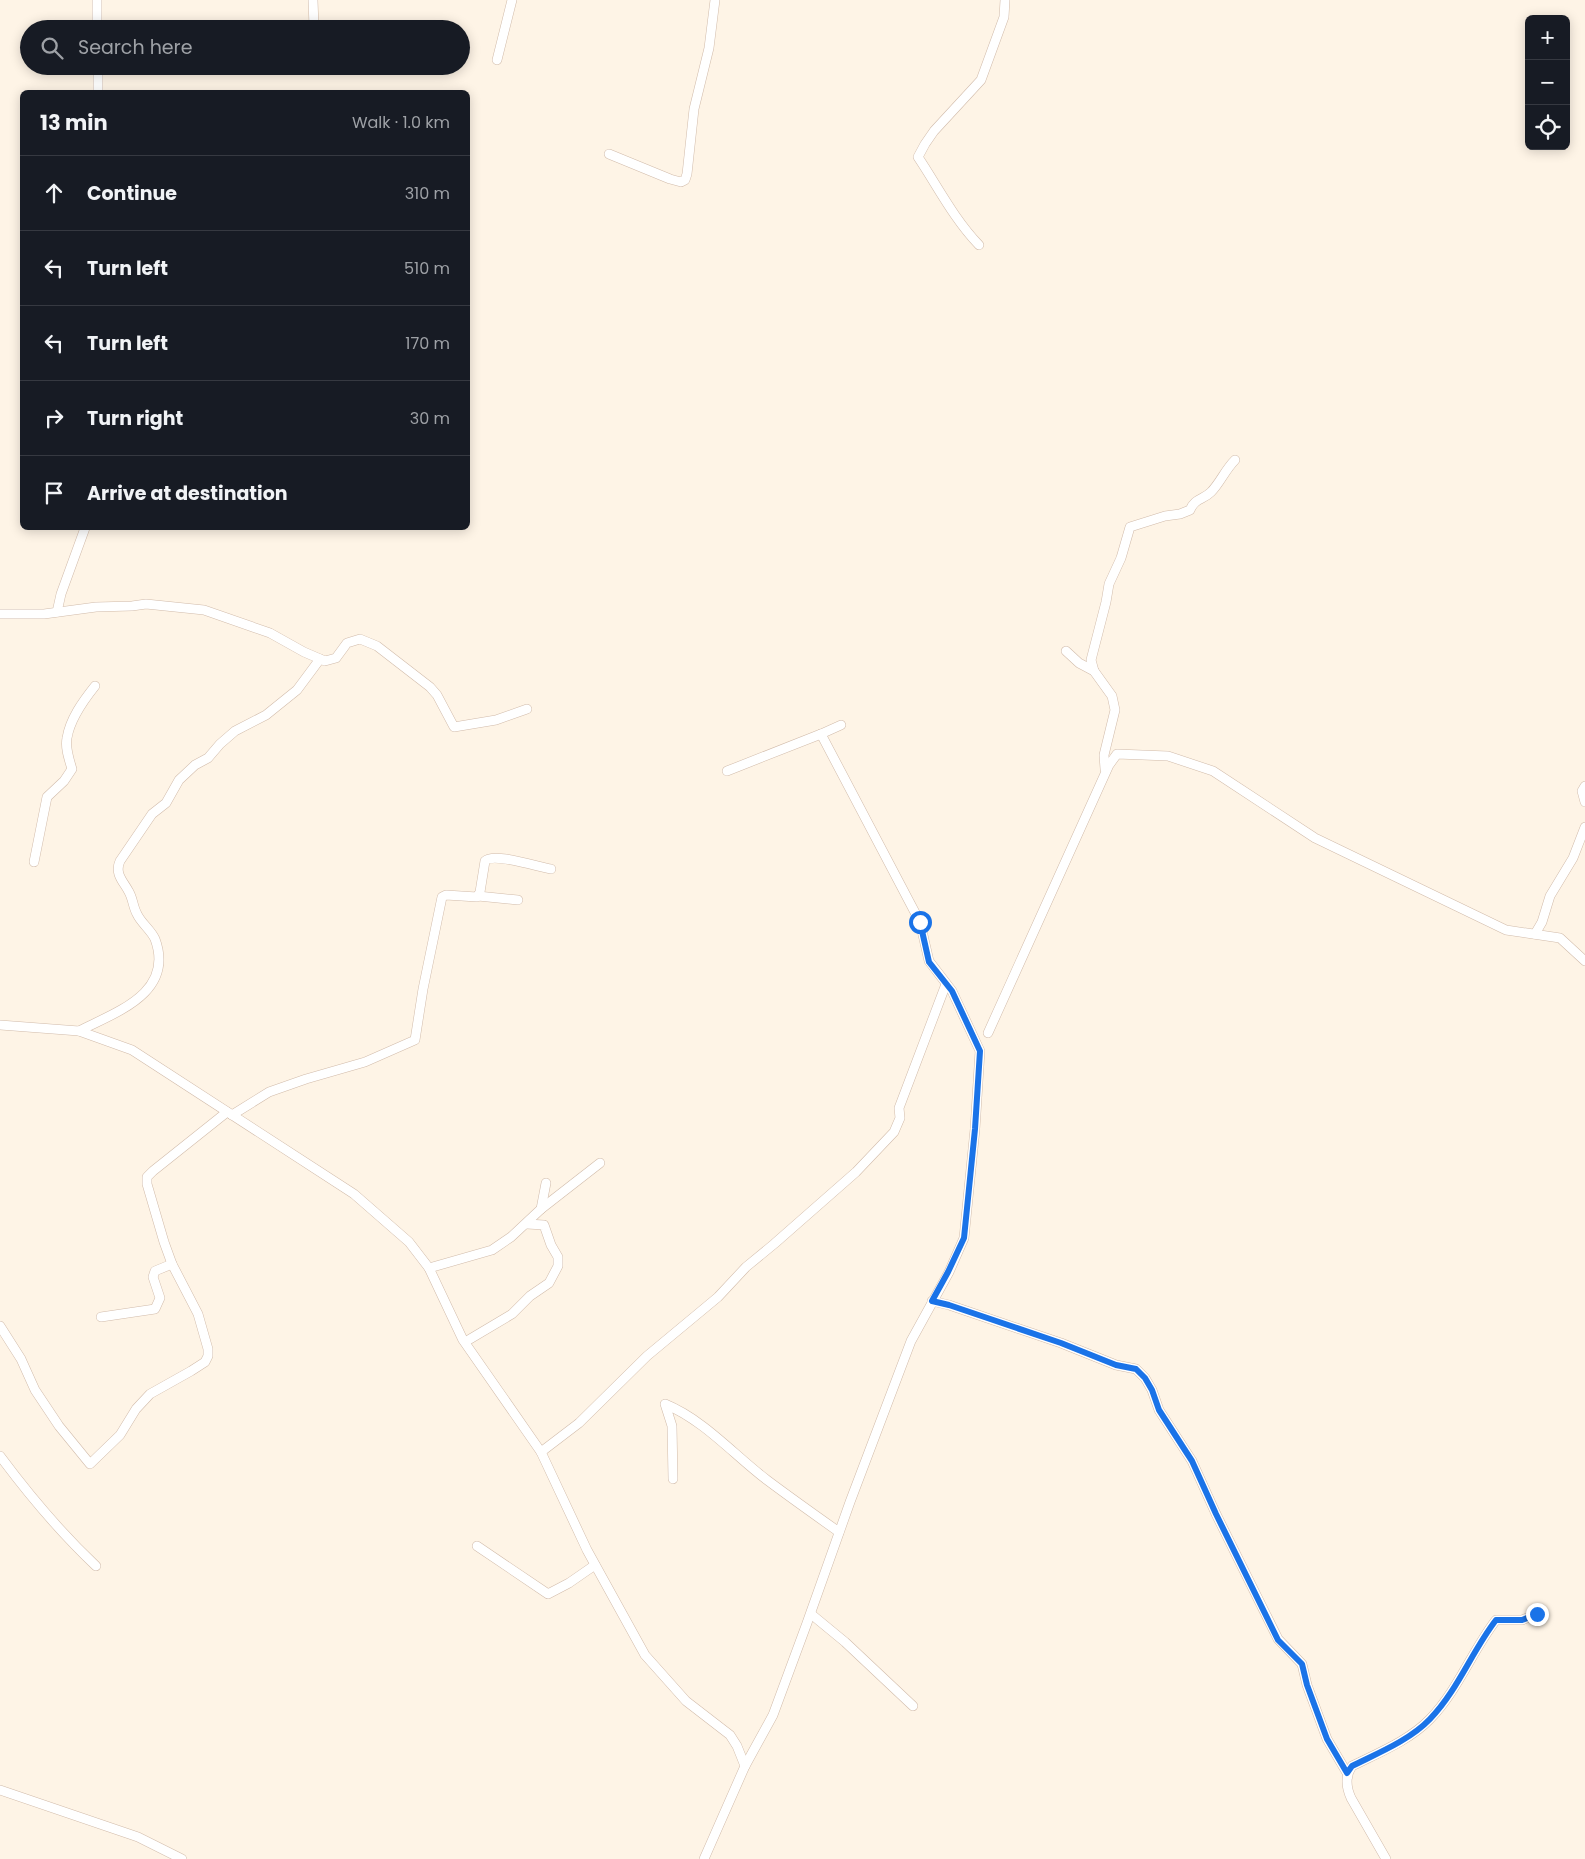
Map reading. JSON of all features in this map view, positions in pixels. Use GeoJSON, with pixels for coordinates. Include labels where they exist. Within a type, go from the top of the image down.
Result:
{"type":"FeatureCollection","features":[{"type":"Feature","properties":{"kind":"street"},"geometry":{"type":"LineString","coordinates":[[97,0],[97,20]]}},
{"type":"Feature","properties":{"kind":"street"},"geometry":{"type":"LineString","coordinates":[[313,0],[314,20]]}},
{"type":"Feature","properties":{"kind":"street"},"geometry":{"type":"LineString","coordinates":[[497,60],[512,0]]}},
{"type":"Feature","properties":{"kind":"street"},"geometry":{"type":"LineString","coordinates":[[609,154],[670,179],[681,182],[685,180],[694,108],[709,48],[715,0]]}},
{"type":"Feature","properties":{"kind":"street"},"geometry":{"type":"LineString","coordinates":[[979,245],[968,234],[951,210],[918,157],[934,131],[981,80],[1004,17],[1004,0]]}},
{"type":"Feature","properties":{"kind":"street"},"geometry":{"type":"LineString","coordinates":[[98,75],[98,90]]}},
{"type":"Feature","properties":{"kind":"street"},"geometry":{"type":"LineString","coordinates":[[1110,765],[1105,769],[1104,755],[1115,710],[1112,696],[1094,672],[1090,660],[1109,584],[1121,558],[1130,528],[1190,510],[1193,503],[1210,493],[1234,460]]}},
{"type":"Feature","properties":{"kind":"street"},"geometry":{"type":"LineString","coordinates":[[57,612],[61,594],[83,530]]}},
{"type":"Feature","properties":{"kind":"street"},"geometry":{"type":"LineString","coordinates":[[0,614],[44,614],[96,607],[146,604],[204,610],[270,633],[325,661],[336,658],[347,643],[360,639],[377,646],[430,687],[437,695],[454,728],[496,720],[527,709]]}},
{"type":"Feature","properties":{"kind":"street"},"geometry":{"type":"LineString","coordinates":[[1066,651],[1079,663],[1094,672]]}},
{"type":"Feature","properties":{"kind":"street"},"geometry":{"type":"LineString","coordinates":[[79,1031],[132,1003],[152,986],[160,964],[154,938],[137,914],[130,893],[120,880],[118,866],[120,861],[152,814],[166,803],[179,780],[208,758],[235,731],[266,715],[297,690],[320,659]]}},
{"type":"Feature","properties":{"kind":"street"},"geometry":{"type":"LineString","coordinates":[[34,862],[47,797],[64,781],[72,769],[67,756],[67,738],[83,701],[95,686]]}},
{"type":"Feature","properties":{"kind":"street"},"geometry":{"type":"LineString","coordinates":[[727,771],[841,725]]}},
{"type":"Feature","properties":{"kind":"street"},"geometry":{"type":"LineString","coordinates":[[704,1859],[745,1766],[773,1715],[911,1341],[964,1238],[975,1129],[980,1051],[952,991],[929,962],[920,922],[821,734]]}},
{"type":"Feature","properties":{"kind":"street"},"geometry":{"type":"LineString","coordinates":[[988,1033],[1110,765],[1117,754],[1168,756],[1213,771],[1315,838],[1506,930],[1560,938],[1585,961]]}},
{"type":"Feature","properties":{"kind":"street"},"geometry":{"type":"LineString","coordinates":[[1585,786],[1582,791],[1585,802]]}},
{"type":"Feature","properties":{"kind":"street"},"geometry":{"type":"LineString","coordinates":[[1535,934],[1542,922],[1550,896],[1573,858],[1585,827]]}},
{"type":"Feature","properties":{"kind":"street"},"geometry":{"type":"LineString","coordinates":[[478,896],[484,866],[488,858],[498,857],[551,870]]}},
{"type":"Feature","properties":{"kind":"street"},"geometry":{"type":"LineString","coordinates":[[0,1326],[20,1358],[35,1390],[58,1426],[90,1464],[120,1435],[136,1409],[150,1394],[191,1371],[204,1362],[208,1356],[208,1349],[198,1314],[172,1264],[156,1219],[152,1197],[147,1184],[148,1177],[153,1171],[230,1113],[269,1092],[366,1062],[415,1040],[440,902],[446,895],[518,900]]}},
{"type":"Feature","properties":{"kind":"street"},"geometry":{"type":"LineString","coordinates":[[541,1452],[579,1423],[647,1356],[718,1297],[746,1267],[856,1172],[890,1138],[900,1118],[899,1108],[946,984]]}},
{"type":"Feature","properties":{"kind":"street"},"geometry":{"type":"LineString","coordinates":[[0,1025],[79,1031],[132,1050],[354,1194],[409,1242],[428,1268],[465,1342],[541,1452],[595,1565],[645,1655],[686,1701],[730,1735],[737,1746],[745,1766]]}},
{"type":"Feature","properties":{"kind":"street"},"geometry":{"type":"LineString","coordinates":[[428,1268],[492,1250],[527,1224],[541,1209],[600,1163]]}},
{"type":"Feature","properties":{"kind":"street"},"geometry":{"type":"LineString","coordinates":[[541,1209],[546,1183]]}},
{"type":"Feature","properties":{"kind":"street"},"geometry":{"type":"LineString","coordinates":[[465,1342],[512,1314],[530,1296],[549,1283],[558,1266],[558,1257],[544,1226],[527,1224]]}},
{"type":"Feature","properties":{"kind":"street"},"geometry":{"type":"LineString","coordinates":[[101,1317],[155,1310],[160,1298],[153,1277],[155,1271],[172,1264]]}},
{"type":"Feature","properties":{"kind":"street"},"geometry":{"type":"LineString","coordinates":[[932,1301],[1061,1343],[1116,1365],[1136,1369],[1145,1378],[1152,1390],[1159,1410],[1192,1461],[1278,1640],[1302,1664],[1307,1685],[1327,1739],[1347,1773],[1347,1789],[1386,1859]]}},
{"type":"Feature","properties":{"kind":"street"},"geometry":{"type":"LineString","coordinates":[[673,1479],[672,1426],[665,1404],[680,1410],[722,1442],[766,1480],[840,1532]]}},
{"type":"Feature","properties":{"kind":"street"},"geometry":{"type":"LineString","coordinates":[[0,1456],[22,1486],[71,1542],[96,1566]]}},
{"type":"Feature","properties":{"kind":"street"},"geometry":{"type":"LineString","coordinates":[[477,1546],[548,1594],[570,1584],[595,1565]]}},
{"type":"Feature","properties":{"kind":"street"},"geometry":{"type":"LineString","coordinates":[[810,1614],[845,1642],[914,1706]]}},
{"type":"Feature","properties":{"kind":"street"},"geometry":{"type":"LineString","coordinates":[[1347,1773],[1352,1766],[1409,1736],[1430,1719],[1452,1690],[1480,1641],[1496,1620],[1522,1620],[1537,1614]]}},
{"type":"Feature","properties":{"kind":"street"},"geometry":{"type":"LineString","coordinates":[[0,1790],[138,1837],[182,1859]]}},
{"type":"Feature","properties":{"kind":"route"},"geometry":{"type":"LineString","coordinates":[[920,922],[929,962],[952,991],[980,1051],[975,1129],[964,1238],[932,1301],[1061,1343],[1116,1365],[1136,1369],[1145,1378],[1152,1390],[1159,1410],[1192,1461],[1278,1640],[1302,1664],[1307,1685],[1327,1739],[1347,1773],[1352,1766],[1409,1736],[1430,1719],[1452,1690],[1483,1636],[1496,1620],[1522,1620],[1537,1614]]}}]}
